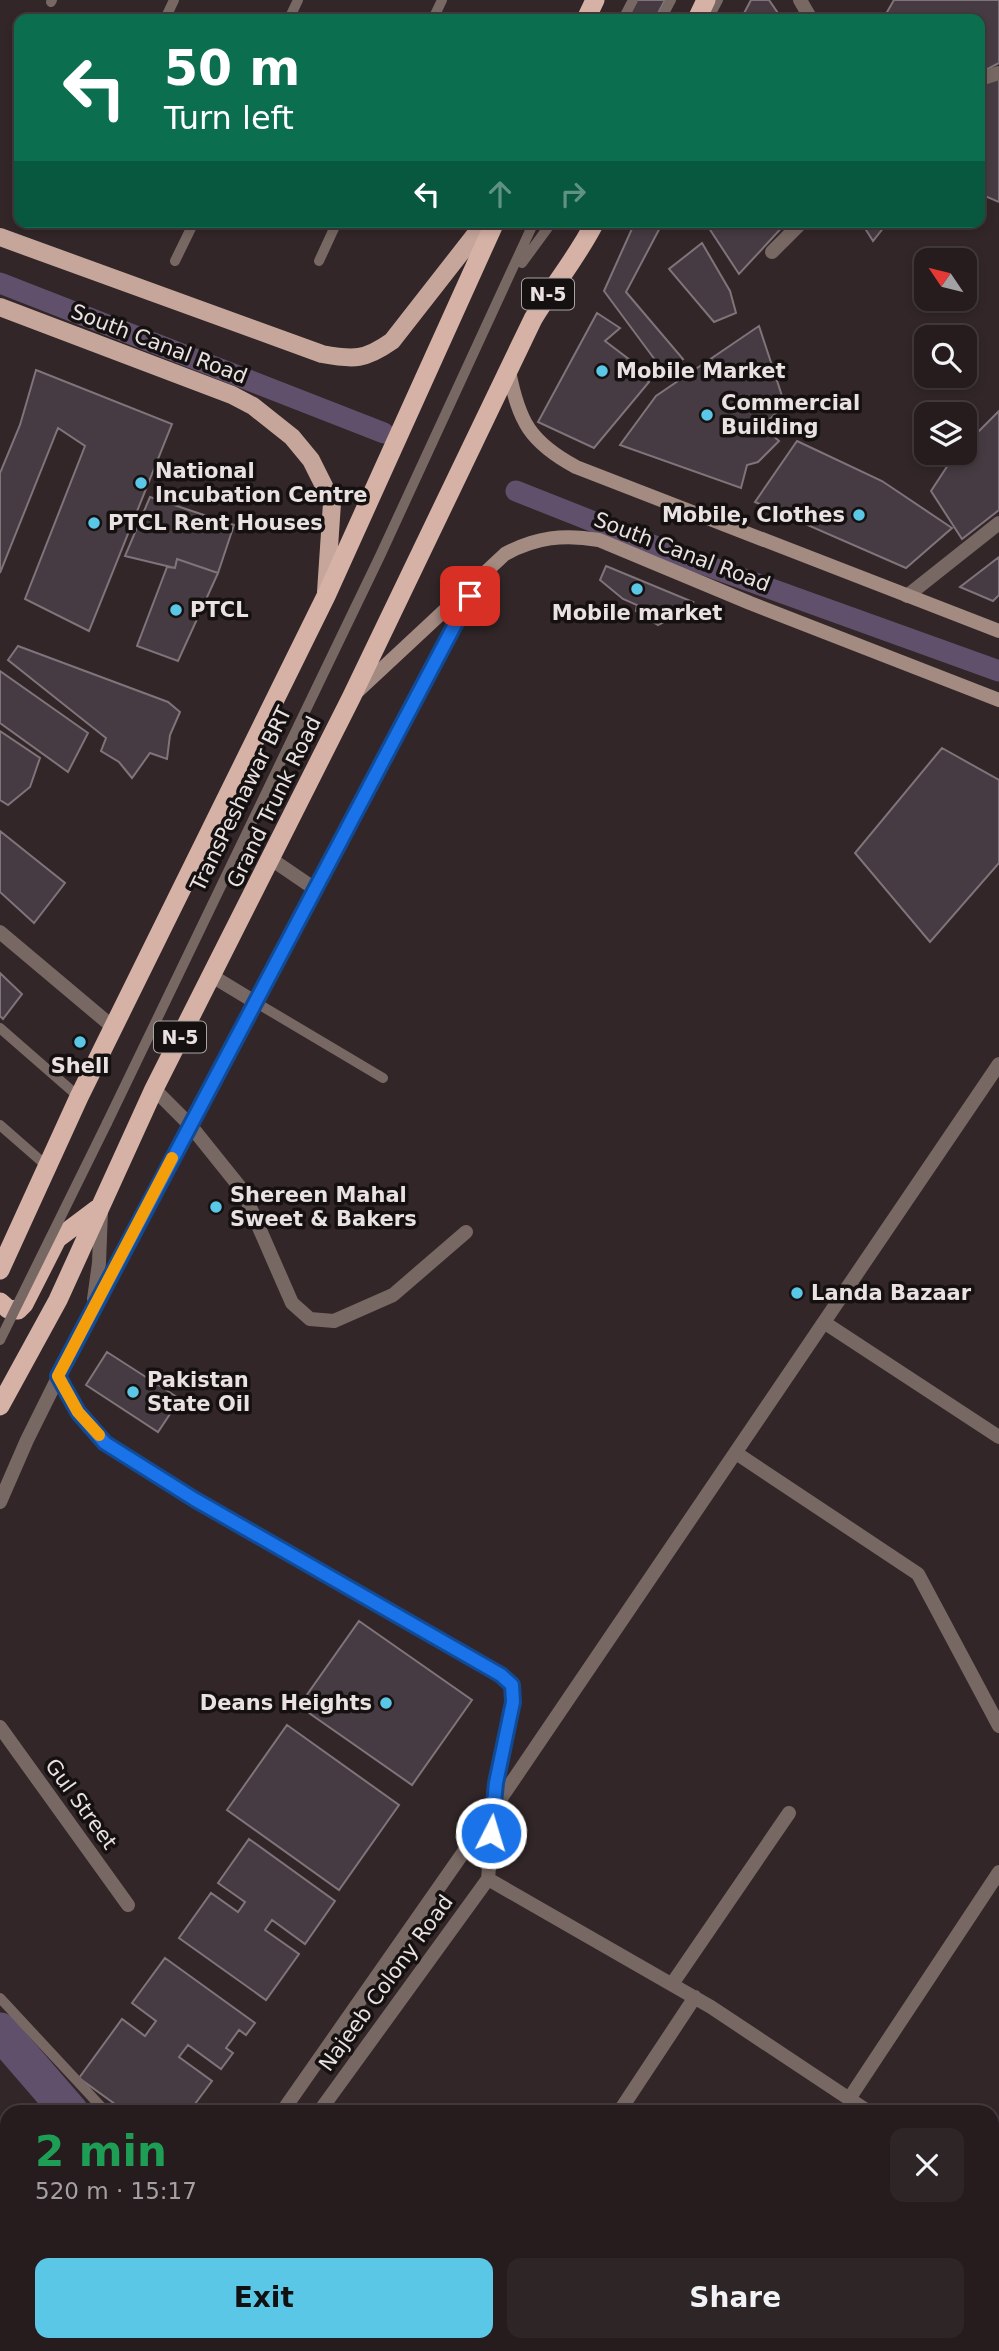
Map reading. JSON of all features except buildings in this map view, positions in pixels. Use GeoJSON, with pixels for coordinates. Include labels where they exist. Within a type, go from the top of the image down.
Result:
{"type":"FeatureCollection","features":[{"type":"Feature","properties":{"kind":"highway"},"geometry":{"type":"LineString","coordinates":[[0,1270],[79,1097],[326,596],[492,228]]}},
{"type":"Feature","properties":{"kind":"highway","name":"Grand Trunk Road"},"geometry":{"type":"LineString","coordinates":[[0,1406],[58,1300],[154,1089],[351,698],[484,422],[511,378],[533,319],[594,232]]}},
{"type":"Feature","properties":{"kind":"highway"},"geometry":{"type":"LineString","coordinates":[[0,1303],[8,1309],[19,1310],[30,1296],[57,1239],[101,1206]]}},
{"type":"Feature","properties":{"kind":"main road"},"geometry":{"type":"LineString","coordinates":[[0,237],[322,354],[357,358],[373,354],[392,341],[480,228]]}},
{"type":"Feature","properties":{"kind":"main road","name":"South Canal Road"},"geometry":{"type":"LineString","coordinates":[[0,307],[232,395],[263,413],[292,437],[311,460],[331,503],[326,596]]}},
{"type":"Feature","properties":{"kind":"main road"},"geometry":{"type":"LineString","coordinates":[[511,378],[527,429],[542,446],[576,467],[999,631]]}},
{"type":"Feature","properties":{"kind":"main road","name":"South Canal Road"},"geometry":{"type":"LineString","coordinates":[[351,698],[505,554],[545,538],[575,536],[599,540],[750,603],[999,700]]}},
{"type":"Feature","properties":{"kind":"street"},"geometry":{"type":"LineString","coordinates":[[772,252],[796,228]]}},
{"type":"Feature","properties":{"kind":"street"},"geometry":{"type":"LineString","coordinates":[[906,596],[999,523]]}},
{"type":"Feature","properties":{"kind":"street"},"geometry":{"type":"LineString","coordinates":[[0,1502],[27,1440],[93,1307],[482,573]]}},
{"type":"Feature","properties":{"kind":"street"},"geometry":{"type":"LineString","coordinates":[[271,859],[315,889]]}},
{"type":"Feature","properties":{"kind":"street"},"geometry":{"type":"LineString","coordinates":[[0,932],[114,1028]]}},
{"type":"Feature","properties":{"kind":"street"},"geometry":{"type":"LineString","coordinates":[[212,975],[255,1002]]}},
{"type":"Feature","properties":{"kind":"street"},"geometry":{"type":"LineString","coordinates":[[287,2105],[493,1810],[999,1064]]}},
{"type":"Feature","properties":{"kind":"street"},"geometry":{"type":"LineString","coordinates":[[154,1089],[190,1125],[243,1191],[292,1303],[310,1319],[334,1321],[393,1295],[466,1232]]}},
{"type":"Feature","properties":{"kind":"street"},"geometry":{"type":"LineString","coordinates":[[93,1307],[99,1263],[101,1206]]}},
{"type":"Feature","properties":{"kind":"street"},"geometry":{"type":"LineString","coordinates":[[825,1323],[999,1437]]}},
{"type":"Feature","properties":{"kind":"street"},"geometry":{"type":"LineString","coordinates":[[58,1376],[78,1412],[105,1443],[194,1499],[501,1675],[512,1685],[513,1702],[493,1810],[488,1879],[695,1997],[858,2105]]}},
{"type":"Feature","properties":{"kind":"street"},"geometry":{"type":"LineString","coordinates":[[736,1453],[918,1574],[999,1726]]}},
{"type":"Feature","properties":{"kind":"street","name":"Gul Street"},"geometry":{"type":"LineString","coordinates":[[0,1727],[128,1905]]}},
{"type":"Feature","properties":{"kind":"street"},"geometry":{"type":"LineString","coordinates":[[672,1984],[789,1813]]}},
{"type":"Feature","properties":{"kind":"street"},"geometry":{"type":"LineString","coordinates":[[849,2099],[999,1872]]}},
{"type":"Feature","properties":{"kind":"street","name":"Najeeb Colony Road"},"geometry":{"type":"LineString","coordinates":[[324,2105],[488,1879]]}},
{"type":"Feature","properties":{"kind":"street"},"geometry":{"type":"LineString","coordinates":[[624,2105],[695,1997]]}},
{"type":"Feature","properties":{"kind":"lane"},"geometry":{"type":"LineString","coordinates":[[175,261],[191,228]]}},
{"type":"Feature","properties":{"kind":"lane"},"geometry":{"type":"LineString","coordinates":[[319,261],[334,228]]}},
{"type":"Feature","properties":{"kind":"lane","name":"TransPeshawar BRT"},"geometry":{"type":"LineString","coordinates":[[0,1340],[380,555],[531,228]]}},
{"type":"Feature","properties":{"kind":"lane","name":"TransPeshawar BRT"},"geometry":{"type":"LineString","coordinates":[[512,273],[547,228]]}},
{"type":"Feature","properties":{"kind":"lane"},"geometry":{"type":"LineString","coordinates":[[255,1002],[383,1078]]}},
{"type":"Feature","properties":{"kind":"lane"},"geometry":{"type":"LineString","coordinates":[[0,1028],[79,1097]]}},
{"type":"Feature","properties":{"kind":"lane"},"geometry":{"type":"LineString","coordinates":[[0,1125],[48,1167]]}},
{"type":"Feature","properties":{"kind":"lane"},"geometry":{"type":"LineString","coordinates":[[0,1998],[99,2105]]}},
{"type":"Feature","properties":{"kind":"waterway"},"geometry":{"type":"LineString","coordinates":[[0,283],[384,433]]}},
{"type":"Feature","properties":{"kind":"waterway"},"geometry":{"type":"LineString","coordinates":[[516,491],[680,556],[999,671]]}},
{"type":"Feature","properties":{"kind":"waterway"},"geometry":{"type":"LineString","coordinates":[[0,2031],[64,2105]]}},
{"type":"Feature","properties":{"kind":"slow traffic"},"geometry":{"type":"LineString","coordinates":[[99,1435],[78,1412],[58,1376],[172,1158]]}},
{"type":"Feature","properties":{"kind":"place","name":"Mobile Market"},"geometry":{"type":"Point","coordinates":[602,371]}},
{"type":"Feature","properties":{"kind":"place","name":"Commercial Building"},"geometry":{"type":"Point","coordinates":[707,415]}},
{"type":"Feature","properties":{"kind":"place","name":"National Incubation Centre"},"geometry":{"type":"Point","coordinates":[141,483]}},
{"type":"Feature","properties":{"kind":"place","name":"Mobile, Clothes"},"geometry":{"type":"Point","coordinates":[859,515]}},
{"type":"Feature","properties":{"kind":"place","name":"PTCL Rent Houses"},"geometry":{"type":"Point","coordinates":[94,523]}},
{"type":"Feature","properties":{"kind":"place","name":"Mobile market"},"geometry":{"type":"Point","coordinates":[637,589]}},
{"type":"Feature","properties":{"kind":"place","name":"PTCL"},"geometry":{"type":"Point","coordinates":[176,610]}},
{"type":"Feature","properties":{"kind":"place","name":"Shell"},"geometry":{"type":"Point","coordinates":[80,1042]}},
{"type":"Feature","properties":{"kind":"place","name":"Shereen Mahal Sweet & Bakers"},"geometry":{"type":"Point","coordinates":[216,1207]}},
{"type":"Feature","properties":{"kind":"place","name":"Landa Bazaar"},"geometry":{"type":"Point","coordinates":[797,1293]}},
{"type":"Feature","properties":{"kind":"place","name":"Pakistan State Oil"},"geometry":{"type":"Point","coordinates":[133,1392]}},
{"type":"Feature","properties":{"kind":"place","name":"Deans Heights"},"geometry":{"type":"Point","coordinates":[386,1703]}},
{"type":"Feature","properties":{"kind":"route"},"geometry":{"type":"LineString","coordinates":[[470,596],[58,1376],[78,1412],[105,1443],[194,1499],[501,1675],[512,1685],[513,1702],[496,1783],[491,1833]]}}]}
